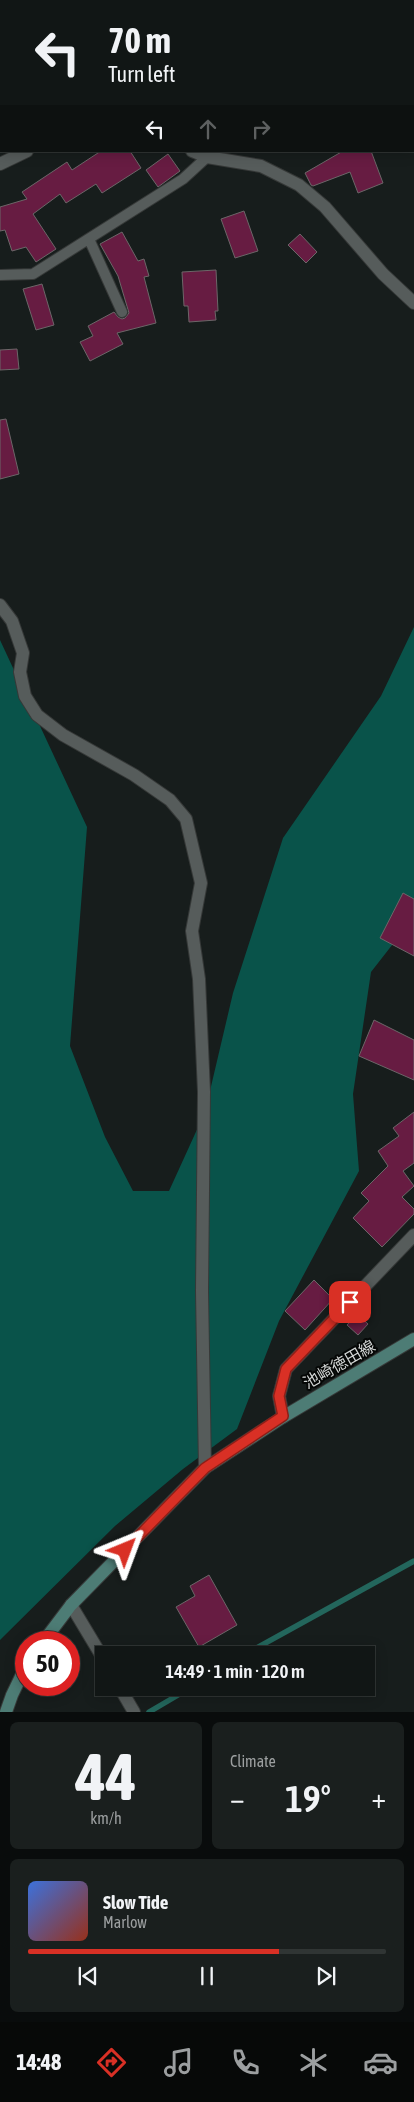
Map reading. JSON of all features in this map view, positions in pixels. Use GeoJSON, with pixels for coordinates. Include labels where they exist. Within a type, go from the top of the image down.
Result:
{"type":"FeatureCollection","features":[{"type":"Feature","properties":{"kind":"main road","name":"池崎徳田線"},"geometry":{"type":"LineString","coordinates":[[51,1631],[71,1605],[205,1468],[283,1416],[414,1339]]}},
{"type":"Feature","properties":{"kind":"main road"},"geometry":{"type":"LineString","coordinates":[[6,1712],[15,1689]]}},
{"type":"Feature","properties":{"kind":"street"},"geometry":{"type":"LineString","coordinates":[[0,164],[25,152]]}},
{"type":"Feature","properties":{"kind":"street"},"geometry":{"type":"LineString","coordinates":[[194,152],[207,157],[261,166],[299,185],[325,207],[383,274],[414,302]]}},
{"type":"Feature","properties":{"kind":"street"},"geometry":{"type":"LineString","coordinates":[[0,605],[12,621],[23,653],[20,672],[25,696],[37,715],[63,736],[134,775],[170,800],[186,819],[201,883],[192,931],[200,980],[204,1092],[202,1291],[205,1468]]}},
{"type":"Feature","properties":{"kind":"street"},"geometry":{"type":"LineString","coordinates":[[283,1416],[279,1396],[286,1369],[414,1234]]}},
{"type":"Feature","properties":{"kind":"street"},"geometry":{"type":"LineString","coordinates":[[71,1605],[96,1646]]}},
{"type":"Feature","properties":{"kind":"street"},"geometry":{"type":"LineString","coordinates":[[125,1696],[134,1712]]}},
{"type":"Feature","properties":{"kind":"lane"},"geometry":{"type":"LineString","coordinates":[[0,275],[33,274],[183,179],[207,157]]}},
{"type":"Feature","properties":{"kind":"lane"},"geometry":{"type":"LineString","coordinates":[[89,239],[122,312]]}},
{"type":"Feature","properties":{"kind":"green space"},"geometry":{"type":"Polygon","coordinates":[[[414,627],[414,917],[371,972],[353,1094],[359,1171],[279,1321],[237,1429],[183,1469],[115,1526],[0,1640],[0,640],[87,827],[70,1046],[105,1137],[133,1191],[169,1191],[205,1112],[233,993],[283,838],[381,696],[414,627]]]}},
{"type":"Feature","properties":{"kind":"building"},"geometry":{"type":"Polygon","coordinates":[[[99,152],[131,152],[141,168],[102,193],[96,184],[66,203],[60,194],[33,214],[56,249],[36,262],[26,247],[12,251],[5,230],[0,231],[0,207],[27,199],[22,192],[67,162],[72,170],[99,152]]]}},
{"type":"Feature","properties":{"kind":"building"},"geometry":{"type":"Polygon","coordinates":[[[341,152],[371,152],[383,183],[358,193],[350,172],[313,186],[305,173],[341,152]]]}},
{"type":"Feature","properties":{"kind":"building"},"geometry":{"type":"Polygon","coordinates":[[[168,154],[180,171],[158,187],[146,170],[168,154]]]}},
{"type":"Feature","properties":{"kind":"building"},"geometry":{"type":"Polygon","coordinates":[[[244,211],[258,251],[235,258],[221,219],[244,211]]]}},
{"type":"Feature","properties":{"kind":"building"},"geometry":{"type":"Polygon","coordinates":[[[122,232],[138,261],[144,259],[149,276],[144,277],[156,323],[117,333],[123,344],[90,361],[80,342],[93,336],[88,326],[114,312],[122,319],[129,313],[118,276],[100,244],[122,232]]]}},
{"type":"Feature","properties":{"kind":"building"},"geometry":{"type":"Polygon","coordinates":[[[300,234],[317,252],[306,263],[288,245],[300,234]]]}},
{"type":"Feature","properties":{"kind":"building"},"geometry":{"type":"Polygon","coordinates":[[[216,270],[218,311],[215,311],[216,320],[189,322],[188,306],[184,306],[182,272],[216,270]]]}},
{"type":"Feature","properties":{"kind":"building"},"geometry":{"type":"Polygon","coordinates":[[[42,284],[54,325],[36,330],[23,289],[42,284]]]}},
{"type":"Feature","properties":{"kind":"building"},"geometry":{"type":"Polygon","coordinates":[[[17,349],[19,369],[0,370],[0,350],[17,349]]]}},
{"type":"Feature","properties":{"kind":"building"},"geometry":{"type":"Polygon","coordinates":[[[6,419],[19,474],[0,479],[0,420],[6,419]]]}},
{"type":"Feature","properties":{"kind":"building"},"geometry":{"type":"Polygon","coordinates":[[[403,893],[414,899],[414,956],[380,938],[403,893]]]}},
{"type":"Feature","properties":{"kind":"building"},"geometry":{"type":"Polygon","coordinates":[[[374,1020],[414,1040],[414,1080],[359,1056],[374,1020]]]}},
{"type":"Feature","properties":{"kind":"building"},"geometry":{"type":"Polygon","coordinates":[[[414,1112],[414,1163],[403,1171],[414,1186],[402,1197],[414,1209],[414,1214],[382,1247],[353,1218],[369,1201],[361,1193],[388,1166],[378,1151],[399,1136],[393,1128],[414,1112]]]}},
{"type":"Feature","properties":{"kind":"building"},"geometry":{"type":"Polygon","coordinates":[[[314,1280],[333,1299],[305,1330],[285,1311],[314,1280]]]}},
{"type":"Feature","properties":{"kind":"building"},"geometry":{"type":"Polygon","coordinates":[[[357,1314],[368,1324],[358,1335],[347,1325],[357,1314]]]}},
{"type":"Feature","properties":{"kind":"building"},"geometry":{"type":"Polygon","coordinates":[[[209,1575],[237,1625],[198,1646],[176,1607],[195,1596],[190,1586],[209,1575]]]}},
{"type":"Feature","properties":{"kind":"waterway"},"geometry":{"type":"LineString","coordinates":[[260,1646],[414,1561]]}},
{"type":"Feature","properties":{"kind":"waterway"},"geometry":{"type":"LineString","coordinates":[[149,1712],[176,1696]]}},
{"type":"Feature","properties":{"kind":"route"},"geometry":{"type":"LineString","coordinates":[[125,1550],[205,1468],[283,1416],[279,1396],[286,1369],[350,1302]]}}]}
